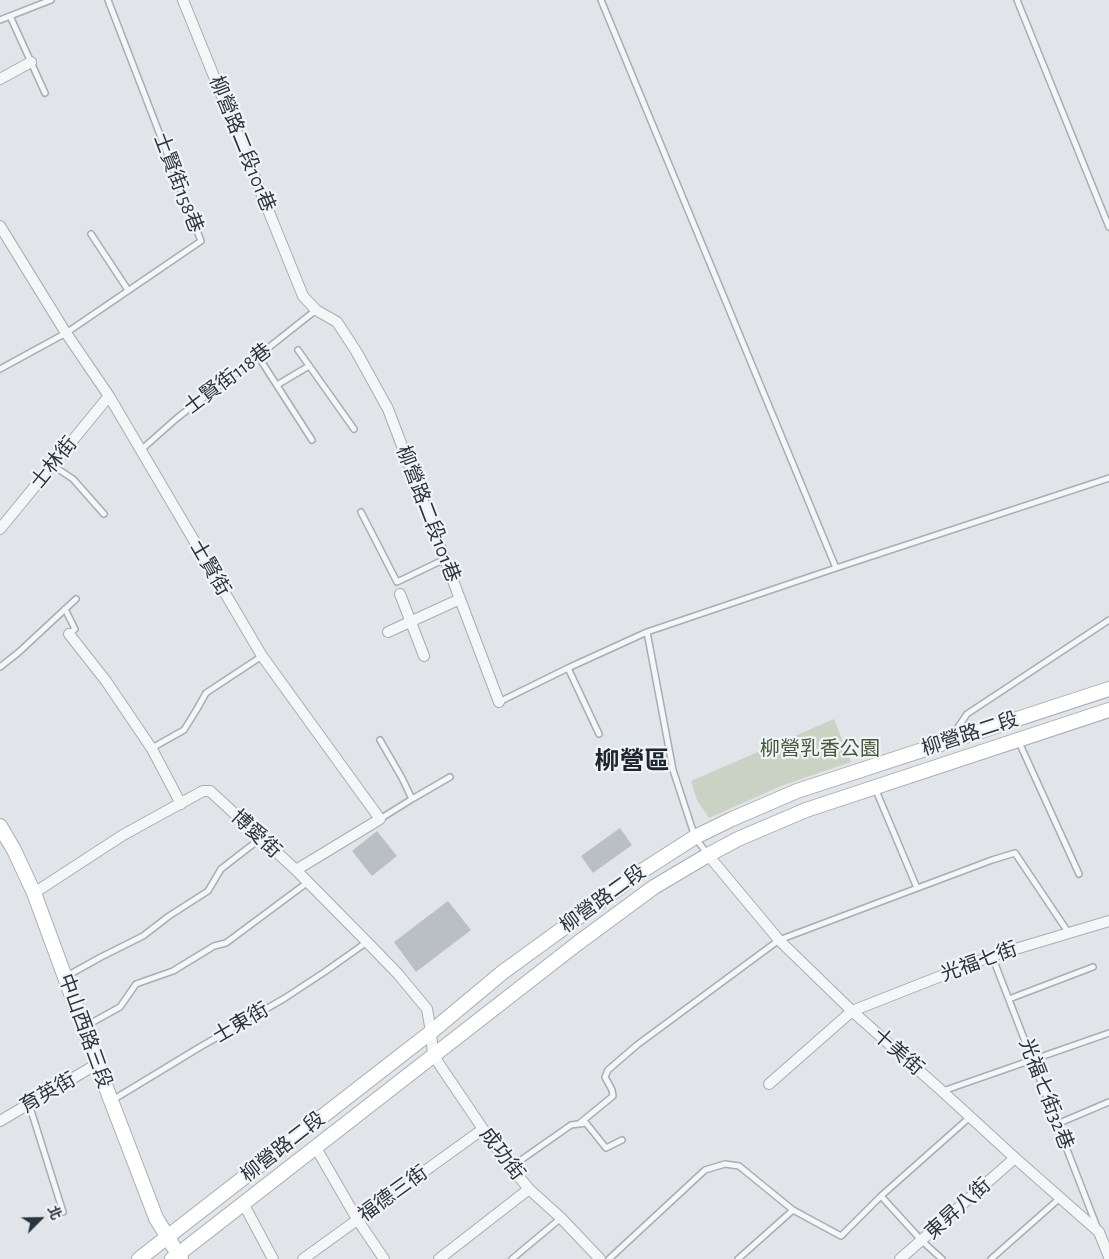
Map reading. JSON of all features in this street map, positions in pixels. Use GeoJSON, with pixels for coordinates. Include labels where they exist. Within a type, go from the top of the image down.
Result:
{"type":"FeatureCollection","features":[{"type":"Feature","properties":{"kind":"street","name":"柳營路二段101巷"},"geometry":{"type":"LineString","coordinates":[[183,0],[303,296],[316,310],[337,322],[356,351],[388,409],[499,702]]}},
{"type":"Feature","properties":{"kind":"street"},"geometry":{"type":"LineString","coordinates":[[0,79],[32,62]]}},
{"type":"Feature","properties":{"kind":"street","name":"士賢街"},"geometry":{"type":"LineString","coordinates":[[0,226],[66,332],[109,396],[262,656],[380,819]]}},
{"type":"Feature","properties":{"kind":"street","name":"士林街"},"geometry":{"type":"LineString","coordinates":[[0,529],[109,396]]}},
{"type":"Feature","properties":{"kind":"street"},"geometry":{"type":"LineString","coordinates":[[400,594],[424,656]]}},
{"type":"Feature","properties":{"kind":"street"},"geometry":{"type":"LineString","coordinates":[[388,632],[460,599]]}},
{"type":"Feature","properties":{"kind":"street"},"geometry":{"type":"LineString","coordinates":[[69,634],[106,681],[152,749],[181,804]]}},
{"type":"Feature","properties":{"kind":"street","name":"柳營路二段"},"geometry":{"type":"LineString","coordinates":[[177,1257],[433,1055],[654,887],[738,839],[806,810],[875,788],[950,752],[1109,688]]}},
{"type":"Feature","properties":{"kind":"street","name":"柳營路二段"},"geometry":{"type":"LineString","coordinates":[[139,1259],[431,1032],[503,972],[642,871],[695,837],[797,791],[950,752],[1018,740],[1109,710]]}},
{"type":"Feature","properties":{"kind":"street","name":"博愛街"},"geometry":{"type":"LineString","coordinates":[[34,893],[123,835],[203,791],[210,791],[296,870],[398,974],[426,1008],[431,1032]]}},
{"type":"Feature","properties":{"kind":"street"},"geometry":{"type":"LineString","coordinates":[[296,870],[380,819]]}},
{"type":"Feature","properties":{"kind":"street","name":"中山西路三段"},"geometry":{"type":"LineString","coordinates":[[0,826],[17,856],[34,893],[156,1218],[168,1237],[177,1257]]}},
{"type":"Feature","properties":{"kind":"street","name":"十美街"},"geometry":{"type":"LineString","coordinates":[[708,855],[779,940],[852,1011],[1099,1232],[1109,1257]]}},
{"type":"Feature","properties":{"kind":"street","name":"光福七街"},"geometry":{"type":"LineString","coordinates":[[769,1084],[852,1011],[992,956],[1109,921]]}},
{"type":"Feature","properties":{"kind":"street","name":"成功街"},"geometry":{"type":"LineString","coordinates":[[431,1032],[433,1055],[511,1167],[529,1189],[561,1218],[600,1259]]}},
{"type":"Feature","properties":{"kind":"street","name":"育英街"},"geometry":{"type":"LineString","coordinates":[[0,1121],[97,1064]]}},
{"type":"Feature","properties":{"kind":"street","name":"福德三街"},"geometry":{"type":"LineString","coordinates":[[303,1259],[483,1129]]}},
{"type":"Feature","properties":{"kind":"street"},"geometry":{"type":"LineString","coordinates":[[316,1148],[357,1219],[384,1259]]}},
{"type":"Feature","properties":{"kind":"street","name":"東昇八街"},"geometry":{"type":"LineString","coordinates":[[900,1259],[1015,1158]]}},
{"type":"Feature","properties":{"kind":"street"},"geometry":{"type":"LineString","coordinates":[[439,1259],[529,1189]]}},
{"type":"Feature","properties":{"kind":"street"},"geometry":{"type":"LineString","coordinates":[[243,1204],[273,1259]]}},
{"type":"Feature","properties":{"kind":"lane"},"geometry":{"type":"LineString","coordinates":[[0,20],[51,0]]}},
{"type":"Feature","properties":{"kind":"lane","name":"士賢街158巷"},"geometry":{"type":"LineString","coordinates":[[0,369],[66,332],[201,241],[108,0]]}},
{"type":"Feature","properties":{"kind":"lane"},"geometry":{"type":"LineString","coordinates":[[601,0],[836,568]]}},
{"type":"Feature","properties":{"kind":"lane"},"geometry":{"type":"LineString","coordinates":[[1017,0],[1109,227]]}},
{"type":"Feature","properties":{"kind":"lane"},"geometry":{"type":"LineString","coordinates":[[10,16],[46,92]]}},
{"type":"Feature","properties":{"kind":"lane"},"geometry":{"type":"LineString","coordinates":[[91,234],[128,290]]}},
{"type":"Feature","properties":{"kind":"lane","name":"士賢街118巷"},"geometry":{"type":"LineString","coordinates":[[141,450],[176,418],[316,310]]}},
{"type":"Feature","properties":{"kind":"lane"},"geometry":{"type":"LineString","coordinates":[[298,350],[354,429]]}},
{"type":"Feature","properties":{"kind":"lane"},"geometry":{"type":"LineString","coordinates":[[258,356],[312,440]]}},
{"type":"Feature","properties":{"kind":"lane"},"geometry":{"type":"LineString","coordinates":[[277,386],[309,366]]}},
{"type":"Feature","properties":{"kind":"lane"},"geometry":{"type":"LineString","coordinates":[[52,465],[73,479],[104,514]]}},
{"type":"Feature","properties":{"kind":"lane","name":"柳營路二段101巷"},"geometry":{"type":"LineString","coordinates":[[499,702],[647,632],[1109,478]]}},
{"type":"Feature","properties":{"kind":"lane"},"geometry":{"type":"LineString","coordinates":[[362,512],[397,582],[445,559]]}},
{"type":"Feature","properties":{"kind":"lane"},"geometry":{"type":"LineString","coordinates":[[0,667],[76,599]]}},
{"type":"Feature","properties":{"kind":"lane"},"geometry":{"type":"LineString","coordinates":[[65,609],[75,629],[69,634]]}},
{"type":"Feature","properties":{"kind":"lane"},"geometry":{"type":"LineString","coordinates":[[950,752],[967,714],[1109,620]]}},
{"type":"Feature","properties":{"kind":"lane"},"geometry":{"type":"LineString","coordinates":[[647,632],[673,770],[695,837]]}},
{"type":"Feature","properties":{"kind":"lane"},"geometry":{"type":"LineString","coordinates":[[152,749],[184,730],[206,693],[262,656]]}},
{"type":"Feature","properties":{"kind":"lane"},"geometry":{"type":"LineString","coordinates":[[568,668],[599,734]]}},
{"type":"Feature","properties":{"kind":"lane"},"geometry":{"type":"LineString","coordinates":[[380,740],[412,799]]}},
{"type":"Feature","properties":{"kind":"lane"},"geometry":{"type":"LineString","coordinates":[[1018,740],[1079,874]]}},
{"type":"Feature","properties":{"kind":"lane"},"geometry":{"type":"LineString","coordinates":[[380,819],[450,778]]}},
{"type":"Feature","properties":{"kind":"lane"},"geometry":{"type":"LineString","coordinates":[[875,788],[917,888]]}},
{"type":"Feature","properties":{"kind":"lane","name":"十美街"},"geometry":{"type":"LineString","coordinates":[[695,837],[708,855]]}},
{"type":"Feature","properties":{"kind":"lane"},"geometry":{"type":"LineString","coordinates":[[65,977],[100,957],[144,936],[169,916],[208,891],[221,869],[261,838]]}},
{"type":"Feature","properties":{"kind":"lane"},"geometry":{"type":"LineString","coordinates":[[580,1123],[614,1096],[605,1077],[608,1070],[637,1045],[779,940],[1015,853],[1068,932]]}},
{"type":"Feature","properties":{"kind":"lane"},"geometry":{"type":"LineString","coordinates":[[83,1027],[120,1007],[136,984],[172,971],[214,946],[226,943],[308,882]]}},
{"type":"Feature","properties":{"kind":"lane","name":"士東街"},"geometry":{"type":"LineString","coordinates":[[111,1101],[285,998],[368,942]]}},
{"type":"Feature","properties":{"kind":"lane","name":"光福七街32巷"},"geometry":{"type":"LineString","coordinates":[[992,956],[1099,1232]]}},
{"type":"Feature","properties":{"kind":"lane"},"geometry":{"type":"LineString","coordinates":[[1009,999],[1093,967]]}},
{"type":"Feature","properties":{"kind":"lane"},"geometry":{"type":"LineString","coordinates":[[942,1091],[1109,1034]]}},
{"type":"Feature","properties":{"kind":"lane"},"geometry":{"type":"LineString","coordinates":[[1057,1124],[1109,1102]]}},
{"type":"Feature","properties":{"kind":"lane"},"geometry":{"type":"LineString","coordinates":[[29,1104],[63,1212]]}},
{"type":"Feature","properties":{"kind":"lane"},"geometry":{"type":"LineString","coordinates":[[609,1259],[705,1170],[725,1164],[739,1166],[793,1210],[842,1236],[881,1196],[970,1117]]}},
{"type":"Feature","properties":{"kind":"lane"},"geometry":{"type":"LineString","coordinates":[[511,1167],[533,1150],[557,1136],[571,1124],[586,1123],[606,1148],[622,1140]]}},
{"type":"Feature","properties":{"kind":"lane"},"geometry":{"type":"LineString","coordinates":[[881,1196],[922,1241],[942,1259]]}},
{"type":"Feature","properties":{"kind":"lane"},"geometry":{"type":"LineString","coordinates":[[991,1259],[1060,1198]]}},
{"type":"Feature","properties":{"kind":"lane"},"geometry":{"type":"LineString","coordinates":[[738,1259],[793,1210]]}},
{"type":"Feature","properties":{"kind":"lane"},"geometry":{"type":"LineString","coordinates":[[512,1259],[561,1218]]}},
{"type":"Feature","properties":{"kind":"green space","name":"柳營乳香公園"},"geometry":{"type":"Polygon","coordinates":[[[834,719],[851,762],[781,786],[709,818],[697,800],[691,781],[834,719]]]}},
{"type":"Feature","properties":{"kind":"building"},"geometry":{"type":"Polygon","coordinates":[[[620,828],[632,845],[593,873],[581,856],[620,828]]]}},
{"type":"Feature","properties":{"kind":"building"},"geometry":{"type":"Polygon","coordinates":[[[377,831],[397,856],[372,876],[352,851],[377,831]]]}},
{"type":"Feature","properties":{"kind":"building"},"geometry":{"type":"Polygon","coordinates":[[[448,901],[471,930],[416,972],[394,942],[448,901]]]}},
{"type":"Feature","properties":{"kind":"district","name":"柳營區"},"geometry":{"type":"Point","coordinates":[632,761]}}]}
